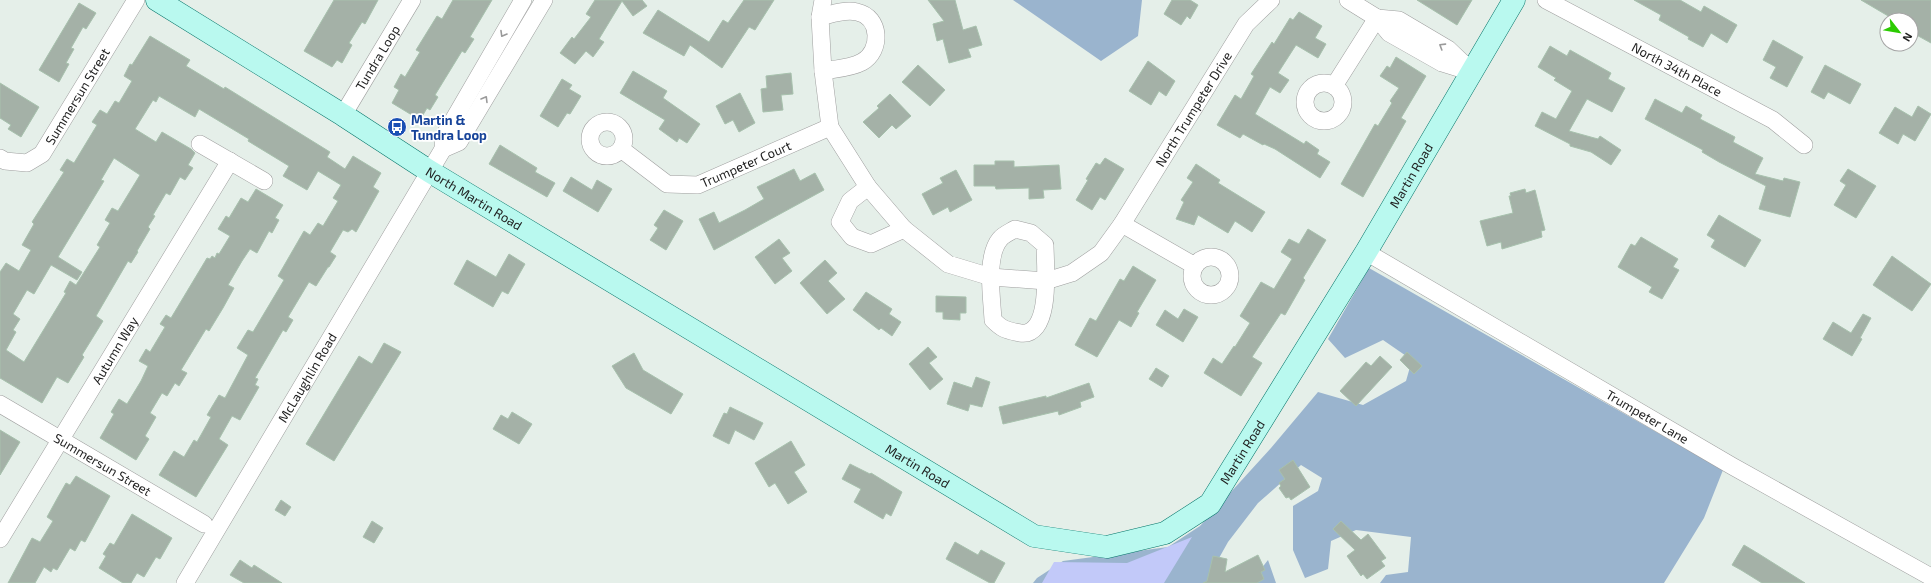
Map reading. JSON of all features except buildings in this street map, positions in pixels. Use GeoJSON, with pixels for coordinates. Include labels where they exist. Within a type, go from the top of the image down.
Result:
{"type":"FeatureCollection","features":[{"type":"Feature","properties":{"kind":"street","name":"Summersun Street"},"geometry":{"type":"LineString","coordinates":[[0,158],[5,161],[27,164],[42,154],[136,0]]}},
{"type":"Feature","properties":{"kind":"street","name":"North Martin Road"},"geometry":{"type":"LineString","coordinates":[[157,0],[343,115],[429,171],[794,391]]}},
{"type":"Feature","properties":{"kind":"street","name":"Tundra Loop"},"geometry":{"type":"LineString","coordinates":[[343,115],[412,0]]}},
{"type":"Feature","properties":{"kind":"street"},"geometry":{"type":"LineString","coordinates":[[523,0],[444,136],[443,149],[459,142],[544,0]]}},
{"type":"Feature","properties":{"kind":"street","name":"North Trumpeter Drive"},"geometry":{"type":"LineString","coordinates":[[823,0],[820,17],[823,71],[830,126],[868,187],[904,229],[948,264],[991,277],[1046,281],[1072,273],[1101,253],[1122,224],[1246,24],[1271,0]]}},
{"type":"Feature","properties":{"kind":"street"},"geometry":{"type":"LineString","coordinates":[[1348,0],[1377,18],[1398,20],[1448,49],[1472,72]]}},
{"type":"Feature","properties":{"kind":"street","name":"Martin Road"},"geometry":{"type":"LineString","coordinates":[[794,391],[1034,536],[1107,546],[1165,533],[1210,504],[1366,252],[1514,0]]}},
{"type":"Feature","properties":{"kind":"street","name":"North 34th Place"},"geometry":{"type":"LineString","coordinates":[[1546,0],[1773,120],[1804,145]]}},
{"type":"Feature","properties":{"kind":"street"},"geometry":{"type":"LineString","coordinates":[[820,17],[848,10],[858,12],[868,17],[874,26],[877,36],[876,47],[870,56],[862,63],[823,71]]}},
{"type":"Feature","properties":{"kind":"street"},"geometry":{"type":"LineString","coordinates":[[1334,86],[1377,18]]}},
{"type":"Feature","properties":{"kind":"street","name":"Trumpeter Court"},"geometry":{"type":"LineString","coordinates":[[621,150],[668,184],[698,185],[830,126]]}},
{"type":"Feature","properties":{"kind":"street"},"geometry":{"type":"LineString","coordinates":[[200,144],[264,182]]}},
{"type":"Feature","properties":{"kind":"street","name":"McLaughlin Road"},"geometry":{"type":"LineString","coordinates":[[185,583],[443,149]]}},
{"type":"Feature","properties":{"kind":"street","name":"Autumn Way"},"geometry":{"type":"LineString","coordinates":[[0,539],[230,161]]}},
{"type":"Feature","properties":{"kind":"street"},"geometry":{"type":"LineString","coordinates":[[868,187],[850,201],[840,222],[852,237],[872,244],[904,229]]}},
{"type":"Feature","properties":{"kind":"street"},"geometry":{"type":"LineString","coordinates":[[1122,224],[1195,266]]}},
{"type":"Feature","properties":{"kind":"street"},"geometry":{"type":"LineString","coordinates":[[1015,229],[1031,232],[1045,245],[1046,281],[1045,309],[1035,328],[1024,333],[1004,330],[993,320],[991,277],[994,252],[1000,239],[1015,229]]}},
{"type":"Feature","properties":{"kind":"street","name":"Trumpeter Lane"},"geometry":{"type":"LineString","coordinates":[[1366,252],[1732,466],[1931,577]]}},
{"type":"Feature","properties":{"kind":"street","name":"Summersun Street"},"geometry":{"type":"LineString","coordinates":[[0,404],[204,524]]}},
{"type":"Feature","properties":{"kind":"shaded area"},"geometry":{"type":"Polygon","coordinates":[[[1013,0],[1142,0],[1138,36],[1101,61],[1013,0]]]}},
{"type":"Feature","properties":{"kind":"shaded area"},"geometry":{"type":"Polygon","coordinates":[[[1369,268],[1723,470],[1704,518],[1664,583],[1380,583],[1386,575],[1408,572],[1411,537],[1356,530],[1331,541],[1328,569],[1305,578],[1293,550],[1293,506],[1318,491],[1322,478],[1301,465],[1258,503],[1228,542],[1209,576],[1219,583],[1033,583],[1037,578],[1063,561],[1168,547],[1200,526],[1271,448],[1318,392],[1363,405],[1406,381],[1412,360],[1383,340],[1345,358],[1328,339],[1369,268]]]}},
{"type":"Feature","properties":{"kind":"shaded area"},"geometry":{"type":"Polygon","coordinates":[[[1192,537],[1164,583],[1042,583],[1054,562],[1127,563],[1192,537]]]}},
{"type":"Feature","properties":{"kind":"shaded area"},"geometry":{"type":"Polygon","coordinates":[[[1268,560],[1276,583],[1250,583],[1268,560]]]}},
{"type":"Feature","properties":{"kind":"place","name":"Martin & Tundra Loop"},"geometry":{"type":"Point","coordinates":[397,127]}}]}
